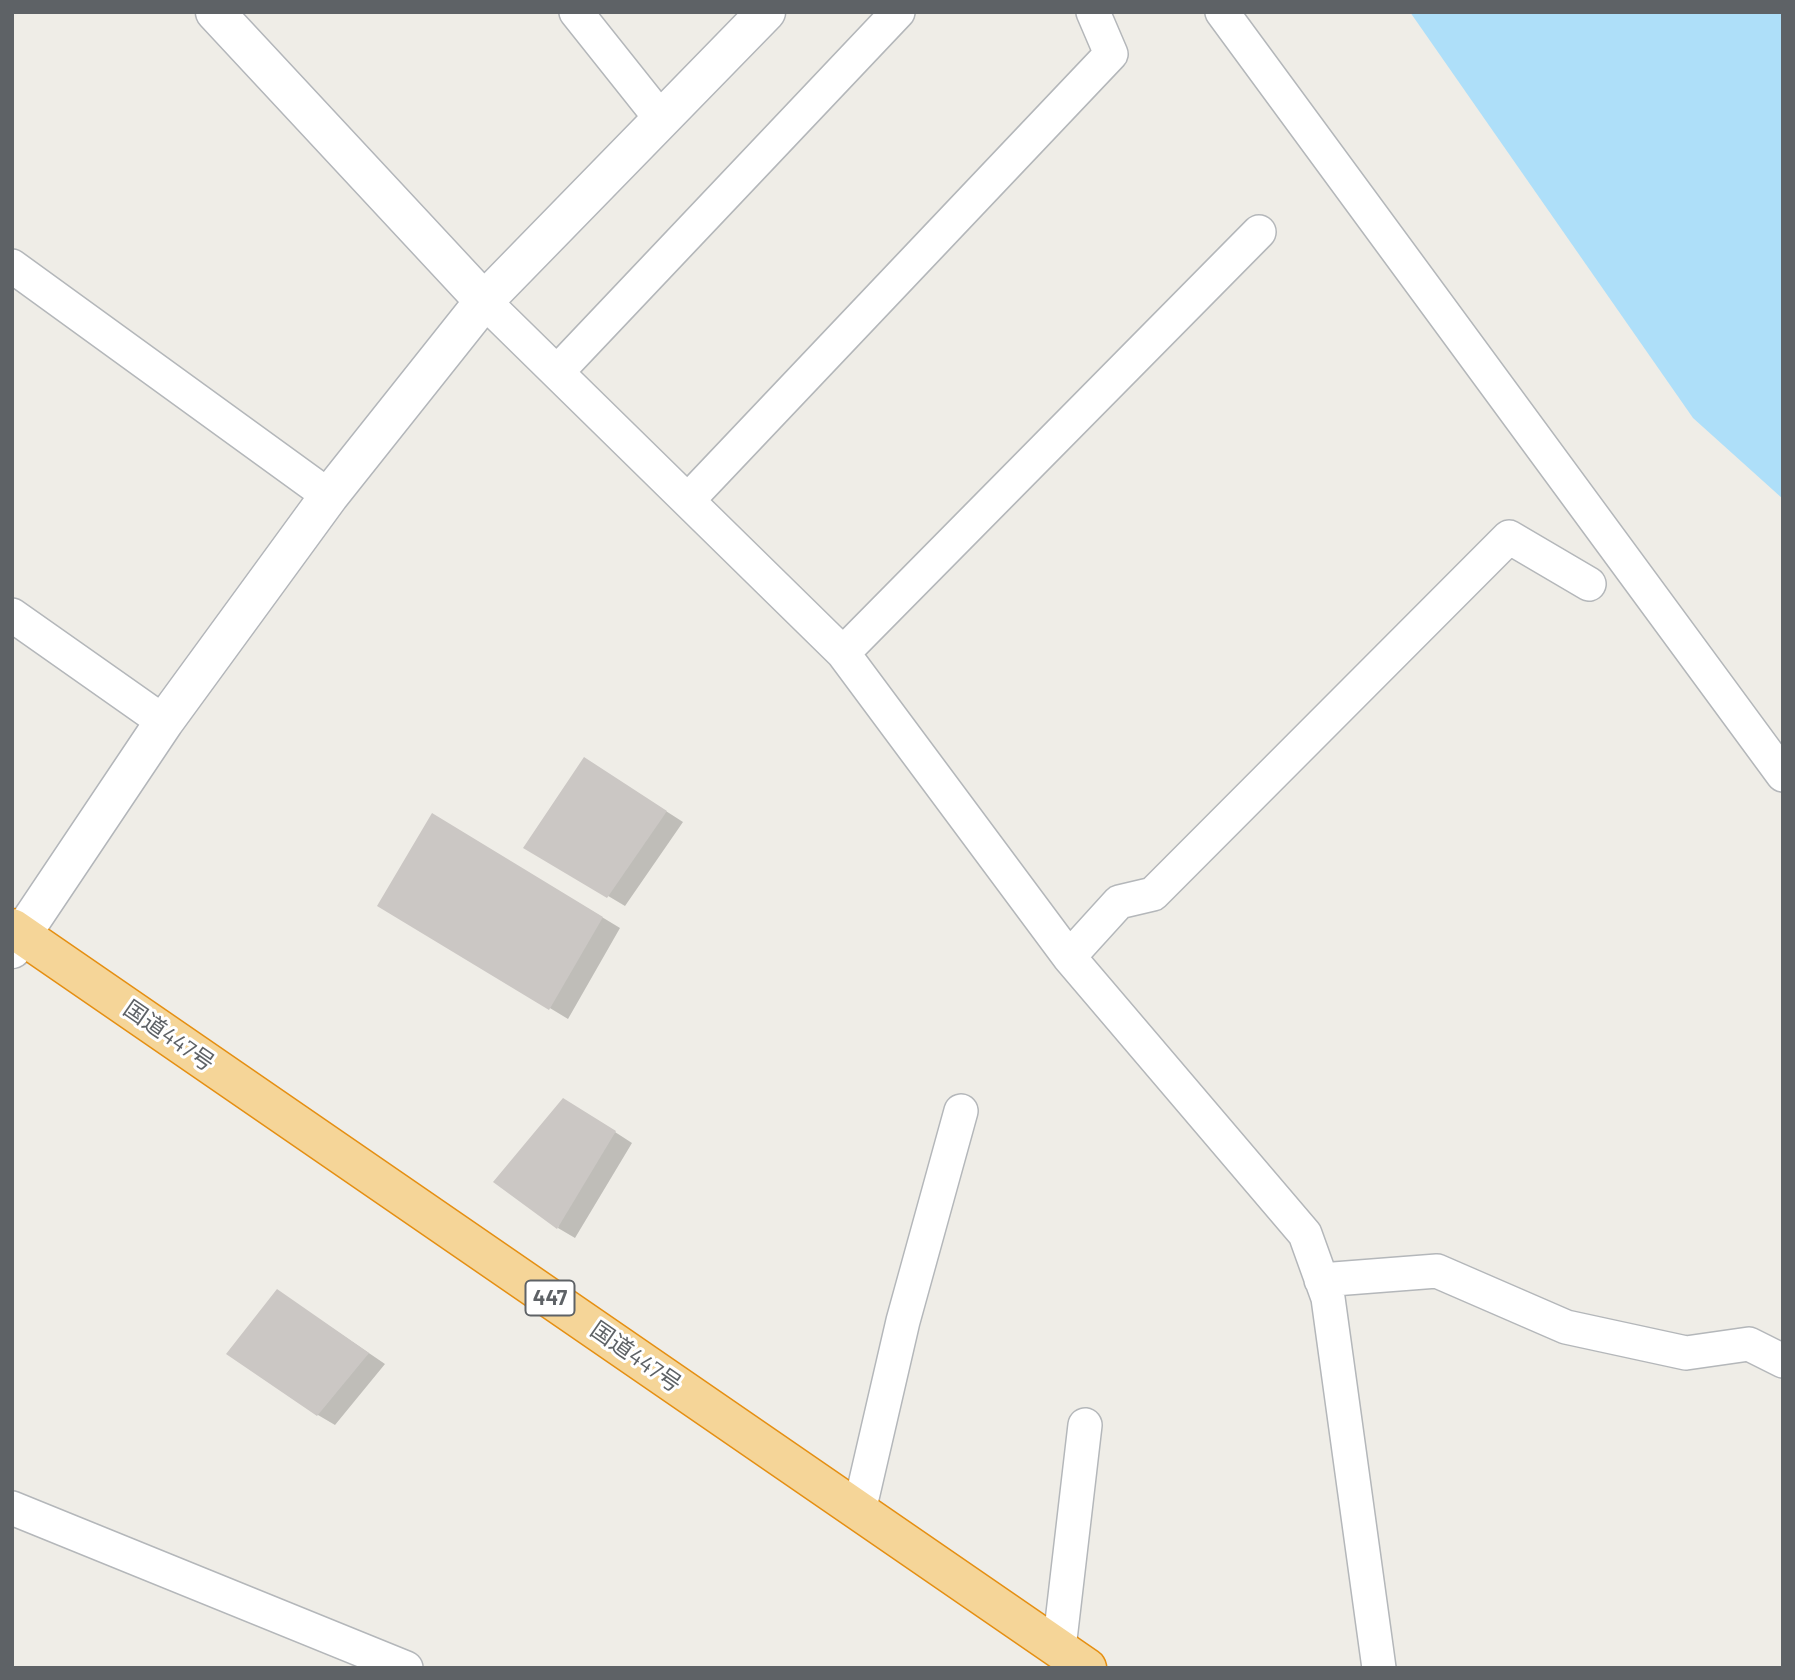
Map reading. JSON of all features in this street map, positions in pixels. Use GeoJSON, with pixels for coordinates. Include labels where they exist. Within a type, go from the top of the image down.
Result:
{"type":"FeatureCollection","features":[{"type":"Feature","properties":{"kind":"highway","name":"国道447号"},"geometry":{"type":"LineString","coordinates":[[15,937],[1073,1658]]}},
{"type":"Feature","properties":{"kind":"street"},"geometry":{"type":"LineString","coordinates":[[215,12],[484,302],[689,499],[843,653],[1069,957],[1305,1234],[1328,1298],[1379,1668]]}},
{"type":"Feature","properties":{"kind":"street"},"geometry":{"type":"LineString","coordinates":[[576,12],[662,120]]}},
{"type":"Feature","properties":{"kind":"street"},"geometry":{"type":"LineString","coordinates":[[15,937],[164,722],[328,496],[484,302],[766,12]]}},
{"type":"Feature","properties":{"kind":"street"},"geometry":{"type":"LineString","coordinates":[[558,371],[898,12]]}},
{"type":"Feature","properties":{"kind":"street"},"geometry":{"type":"LineString","coordinates":[[689,499],[1111,54],[1093,12]]}},
{"type":"Feature","properties":{"kind":"street"},"geometry":{"type":"LineString","coordinates":[[1222,12],[1783,775]]}},
{"type":"Feature","properties":{"kind":"street"},"geometry":{"type":"LineString","coordinates":[[843,653],[1259,232]]}},
{"type":"Feature","properties":{"kind":"street"},"geometry":{"type":"LineString","coordinates":[[12,266],[328,496]]}},
{"type":"Feature","properties":{"kind":"street"},"geometry":{"type":"LineString","coordinates":[[1069,957],[1119,902],[1153,894],[1509,537],[1590,584]]}},
{"type":"Feature","properties":{"kind":"street"},"geometry":{"type":"LineString","coordinates":[[12,615],[164,722]]}},
{"type":"Feature","properties":{"kind":"street"},"geometry":{"type":"LineString","coordinates":[[859,1511],[902,1321],[961,1111]]}},
{"type":"Feature","properties":{"kind":"street"},"geometry":{"type":"LineString","coordinates":[[1321,1280],[1437,1271],[1566,1327],[1686,1353],[1749,1344],[1783,1361]]}},
{"type":"Feature","properties":{"kind":"street"},"geometry":{"type":"LineString","coordinates":[[1073,1658],[1085,1425]]}},
{"type":"Feature","properties":{"kind":"street"},"geometry":{"type":"LineString","coordinates":[[12,1508],[406,1668]]}},
{"type":"Feature","properties":{"kind":"water"},"geometry":{"type":"Polygon","coordinates":[[[1410,12],[1783,12],[1783,499],[1693,418],[1410,12]]]}},
{"type":"Feature","properties":{"kind":"building"},"geometry":{"type":"Polygon","coordinates":[[[584,757],[667,811],[607,898],[523,848],[584,757]]]}},
{"type":"Feature","properties":{"kind":"building"},"geometry":{"type":"Polygon","coordinates":[[[432,813],[603,917],[549,1010],[377,906],[432,813]]]}},
{"type":"Feature","properties":{"kind":"building"},"geometry":{"type":"Polygon","coordinates":[[[563,1098],[616,1131],[557,1229],[493,1182],[563,1098]]]}},
{"type":"Feature","properties":{"kind":"building"},"geometry":{"type":"Polygon","coordinates":[[[277,1289],[369,1353],[317,1416],[226,1354],[277,1289]]]}}]}
